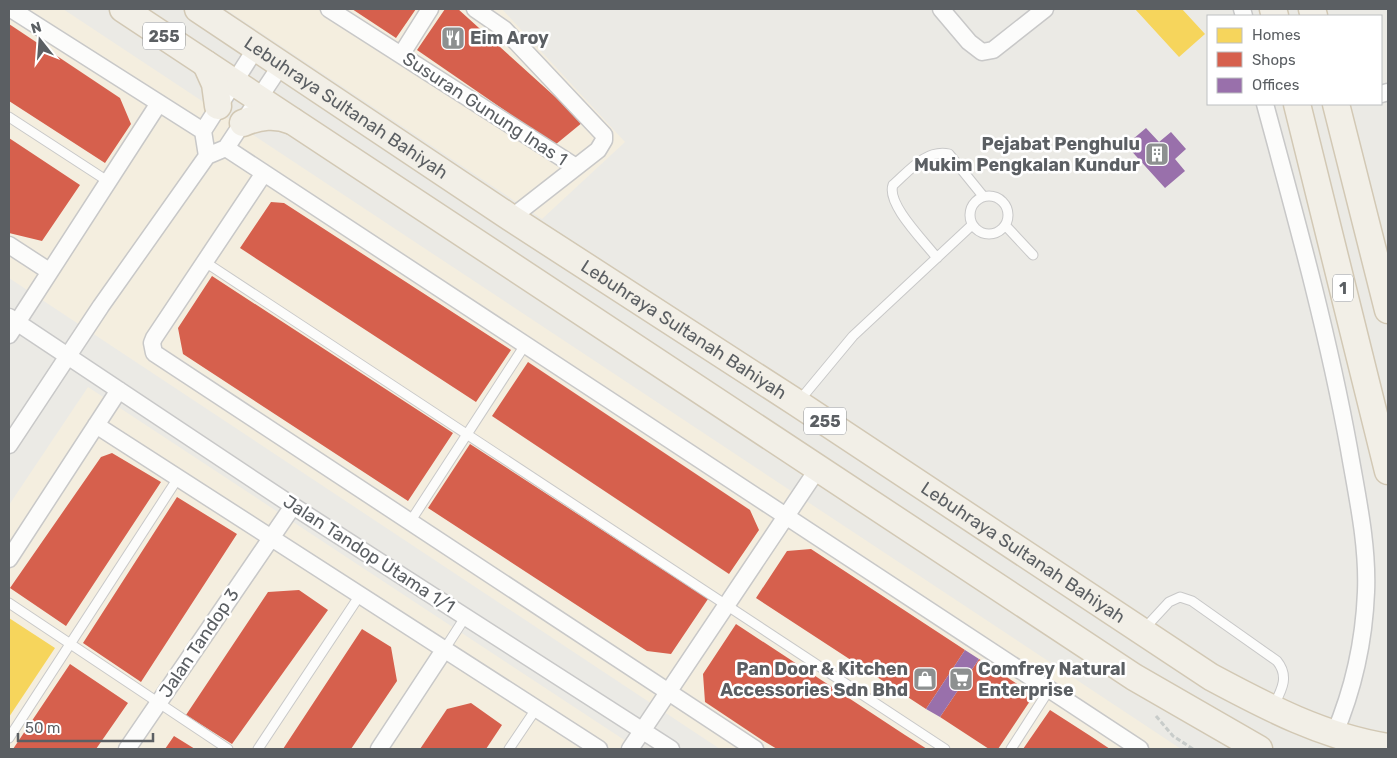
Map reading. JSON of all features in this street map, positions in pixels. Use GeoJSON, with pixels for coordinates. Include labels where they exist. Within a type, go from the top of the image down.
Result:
{"type":"FeatureCollection","features":[{"type":"Feature","properties":{"kind":"main road","name":"255"},"geometry":{"type":"LineString","coordinates":[[123,9],[819,467],[1134,677],[1259,749]]}},
{"type":"Feature","properties":{"kind":"main road","name":"Lebuhraya Sultanah Bahiyah"},"geometry":{"type":"LineString","coordinates":[[198,9],[511,218],[797,403],[1211,677],[1272,710],[1334,735],[1386,746]]}},
{"type":"Feature","properties":{"kind":"main road"},"geometry":{"type":"LineString","coordinates":[[206,64],[215,84],[218,106]]}},
{"type":"Feature","properties":{"kind":"main road","name":"1"},"geometry":{"type":"LineString","coordinates":[[1297,105],[1388,472]]}},
{"type":"Feature","properties":{"kind":"main road","name":"1"},"geometry":{"type":"LineString","coordinates":[[1340,105],[1388,310]]}},
{"type":"Feature","properties":{"kind":"main road"},"geometry":{"type":"LineString","coordinates":[[243,123],[254,119],[276,116],[297,123]]}},
{"type":"Feature","properties":{"kind":"street"},"geometry":{"type":"LineString","coordinates":[[11,9],[203,131]]}},
{"type":"Feature","properties":{"kind":"street","name":"Susuran Gunung Inas 1"},"geometry":{"type":"LineString","coordinates":[[329,9],[576,167],[602,146],[604,140],[601,130],[504,29],[474,9]]}},
{"type":"Feature","properties":{"kind":"street"},"geometry":{"type":"LineString","coordinates":[[401,55],[430,9]]}},
{"type":"Feature","properties":{"kind":"street"},"geometry":{"type":"LineString","coordinates":[[941,9],[968,42],[982,52],[993,50],[1044,9]]}},
{"type":"Feature","properties":{"kind":"street"},"geometry":{"type":"LineString","coordinates":[[206,156],[203,131],[256,48]]}},
{"type":"Feature","properties":{"kind":"street"},"geometry":{"type":"LineString","coordinates":[[9,445],[101,306],[206,156],[226,148],[261,99],[281,65]]}},
{"type":"Feature","properties":{"kind":"street"},"geometry":{"type":"LineString","coordinates":[[12,324],[109,182],[159,103]]}},
{"type":"Feature","properties":{"kind":"street"},"geometry":{"type":"LineString","coordinates":[[1265,105],[1303,242],[1341,406],[1357,494],[1364,549],[1366,590],[1363,632],[1349,699],[1334,735]]}},
{"type":"Feature","properties":{"kind":"street"},"geometry":{"type":"LineString","coordinates":[[226,148],[1140,749]]}},
{"type":"Feature","properties":{"kind":"street"},"geometry":{"type":"LineString","coordinates":[[511,218],[576,167]]}},
{"type":"Feature","properties":{"kind":"street"},"geometry":{"type":"LineString","coordinates":[[264,173],[154,338],[152,348],[154,353],[755,749]]}},
{"type":"Feature","properties":{"kind":"street"},"geometry":{"type":"LineString","coordinates":[[9,246],[49,271]]}},
{"type":"Feature","properties":{"kind":"street","name":"Jalan Tandop Utama 1/1"},"geometry":{"type":"LineString","coordinates":[[12,324],[69,356],[293,506],[671,749]]}},
{"type":"Feature","properties":{"kind":"street"},"geometry":{"type":"LineString","coordinates":[[9,559],[119,390]]}},
{"type":"Feature","properties":{"kind":"street"},"geometry":{"type":"LineString","coordinates":[[96,425],[599,749]]}},
{"type":"Feature","properties":{"kind":"street"},"geometry":{"type":"LineString","coordinates":[[630,749],[726,603],[819,467]]}},
{"type":"Feature","properties":{"kind":"street","name":"Jalan Tandop 3"},"geometry":{"type":"LineString","coordinates":[[127,749],[293,506]]}},
{"type":"Feature","properties":{"kind":"street"},"geometry":{"type":"LineString","coordinates":[[379,749],[444,650]]}},
{"type":"Feature","properties":{"kind":"lane"},"geometry":{"type":"LineString","coordinates":[[9,117],[109,182]]}},
{"type":"Feature","properties":{"kind":"lane"},"geometry":{"type":"LineString","coordinates":[[937,258],[898,208],[892,198],[893,185],[922,160],[942,153],[949,154],[983,196]]}},
{"type":"Feature","properties":{"kind":"lane"},"geometry":{"type":"LineString","coordinates":[[983,196],[990,196],[1002,201],[1008,212],[1005,225],[994,233],[987,234],[981,232],[972,225],[970,210],[972,204],[983,196]]}},
{"type":"Feature","properties":{"kind":"lane"},"geometry":{"type":"LineString","coordinates":[[797,403],[853,336],[972,225]]}},
{"type":"Feature","properties":{"kind":"lane"},"geometry":{"type":"LineString","coordinates":[[1005,225],[1033,255]]}},
{"type":"Feature","properties":{"kind":"lane"},"geometry":{"type":"LineString","coordinates":[[204,262],[726,603],[945,749]]}},
{"type":"Feature","properties":{"kind":"lane"},"geometry":{"type":"LineString","coordinates":[[410,522],[525,345]]}},
{"type":"Feature","properties":{"kind":"lane"},"geometry":{"type":"LineString","coordinates":[[9,738],[178,478]]}},
{"type":"Feature","properties":{"kind":"lane"},"geometry":{"type":"LineString","coordinates":[[258,749],[360,595]]}},
{"type":"Feature","properties":{"kind":"lane"},"geometry":{"type":"LineString","coordinates":[[1142,632],[1169,602],[1180,597],[1192,601],[1277,661],[1283,668],[1285,682],[1272,710]]}},
{"type":"Feature","properties":{"kind":"lane"},"geometry":{"type":"LineString","coordinates":[[9,603],[228,749]]}},
{"type":"Feature","properties":{"kind":"lane"},"geometry":{"type":"LineString","coordinates":[[444,650],[466,616]]}},
{"type":"Feature","properties":{"kind":"lane"},"geometry":{"type":"LineString","coordinates":[[1011,749],[1049,690]]}},
{"type":"Feature","properties":{"kind":"lane"},"geometry":{"type":"LineString","coordinates":[[509,749],[536,709]]}},
{"type":"Feature","properties":{"kind":"shaded area"},"geometry":{"type":"Polygon","coordinates":[[[9,9],[63,9],[1181,749],[720,749],[9,278],[9,9]]]}},
{"type":"Feature","properties":{"kind":"shaded area"},"geometry":{"type":"Polygon","coordinates":[[[502,9],[625,142],[542,219],[227,10],[502,9]]]}},
{"type":"Feature","properties":{"kind":"shaded area"},"geometry":{"type":"Polygon","coordinates":[[[88,387],[638,749],[9,749],[9,505],[88,387]]]}},
{"type":"Feature","properties":{"kind":"building: Homes"},"geometry":{"type":"Polygon","coordinates":[[[1135,9],[1182,9],[1205,34],[1179,57],[1135,9]]]}},
{"type":"Feature","properties":{"kind":"building: Homes"},"geometry":{"type":"Polygon","coordinates":[[[9,618],[55,648],[9,717],[9,618]]]}},
{"type":"Feature","properties":{"kind":"building: Shops"},"geometry":{"type":"Polygon","coordinates":[[[352,9],[416,9],[396,38],[352,9]]]}},
{"type":"Feature","properties":{"kind":"building: Shops"},"geometry":{"type":"Polygon","coordinates":[[[445,9],[458,9],[583,122],[555,145],[417,50],[445,9]]]}},
{"type":"Feature","properties":{"kind":"building: Shops"},"geometry":{"type":"Polygon","coordinates":[[[9,24],[120,98],[131,124],[105,163],[9,101],[9,24]]]}},
{"type":"Feature","properties":{"kind":"building: Shops"},"geometry":{"type":"Polygon","coordinates":[[[9,138],[80,185],[42,241],[9,233],[9,138]]]}},
{"type":"Feature","properties":{"kind":"building: Shops"},"geometry":{"type":"Polygon","coordinates":[[[271,202],[284,203],[511,350],[476,402],[240,248],[271,202]]]}},
{"type":"Feature","properties":{"kind":"building: Shops"},"geometry":{"type":"Polygon","coordinates":[[[212,276],[453,433],[408,501],[183,354],[178,328],[212,276]]]}},
{"type":"Feature","properties":{"kind":"building: Shops"},"geometry":{"type":"Polygon","coordinates":[[[528,362],[750,510],[759,530],[729,574],[492,416],[528,362]]]}},
{"type":"Feature","properties":{"kind":"building: Shops"},"geometry":{"type":"Polygon","coordinates":[[[470,444],[708,599],[671,654],[647,651],[428,508],[470,444]]]}},
{"type":"Feature","properties":{"kind":"building: Shops"},"geometry":{"type":"Polygon","coordinates":[[[112,453],[161,482],[66,626],[10,588],[101,457],[112,453]]]}},
{"type":"Feature","properties":{"kind":"building: Shops"},"geometry":{"type":"Polygon","coordinates":[[[177,497],[237,534],[141,682],[83,643],[177,497]]]}},
{"type":"Feature","properties":{"kind":"building: Shops"},"geometry":{"type":"Polygon","coordinates":[[[811,549],[965,650],[926,709],[756,598],[787,551],[811,549]]]}},
{"type":"Feature","properties":{"kind":"building: Shops"},"geometry":{"type":"Polygon","coordinates":[[[299,590],[328,610],[232,744],[186,715],[268,592],[299,590]]]}},
{"type":"Feature","properties":{"kind":"building: Shops"},"geometry":{"type":"Polygon","coordinates":[[[736,624],[927,749],[777,749],[762,740],[705,702],[703,674],[736,624]]]}},
{"type":"Feature","properties":{"kind":"building: Shops"},"geometry":{"type":"Polygon","coordinates":[[[362,629],[391,647],[397,681],[351,749],[283,749],[362,629]]]}},
{"type":"Feature","properties":{"kind":"building: Shops"},"geometry":{"type":"Polygon","coordinates":[[[979,659],[1034,695],[998,749],[989,749],[940,717],[979,659]]]}},
{"type":"Feature","properties":{"kind":"building: Shops"},"geometry":{"type":"Polygon","coordinates":[[[70,664],[128,703],[96,749],[13,749],[70,664]]]}},
{"type":"Feature","properties":{"kind":"building: Shops"},"geometry":{"type":"Polygon","coordinates":[[[471,703],[502,725],[486,749],[420,749],[447,709],[471,703]]]}},
{"type":"Feature","properties":{"kind":"building: Shops"},"geometry":{"type":"Polygon","coordinates":[[[1050,710],[1092,737],[1110,749],[1023,749],[1050,710]]]}},
{"type":"Feature","properties":{"kind":"building: Shops"},"geometry":{"type":"Polygon","coordinates":[[[174,736],[195,749],[165,749],[174,736]]]}},
{"type":"Feature","properties":{"kind":"building: Offices","name":"Pejabat Penghulu Mukim Pengkalan Kundur"},"geometry":{"type":"Polygon","coordinates":[[[1146,128],[1159,142],[1171,132],[1186,149],[1175,159],[1185,171],[1165,188],[1126,145],[1146,128]]]}},
{"type":"Feature","properties":{"kind":"building: Offices"},"geometry":{"type":"Polygon","coordinates":[[[965,650],[979,659],[940,717],[926,709],[965,650]]]}},
{"type":"Feature","properties":{"kind":"place","name":"Eim Aroy"},"geometry":{"type":"Point","coordinates":[453,38]}},
{"type":"Feature","properties":{"kind":"place","name":"Pejabat Penghulu Mukim Pengkalan Kundur"},"geometry":{"type":"Point","coordinates":[1157,154]}},
{"type":"Feature","properties":{"kind":"place","name":"Pan Door & Kitchen Accessories Sdn Bhd"},"geometry":{"type":"Point","coordinates":[925,679]}},
{"type":"Feature","properties":{"kind":"place","name":"Comfrey Natural Enterprise"},"geometry":{"type":"Point","coordinates":[961,679]}}]}
